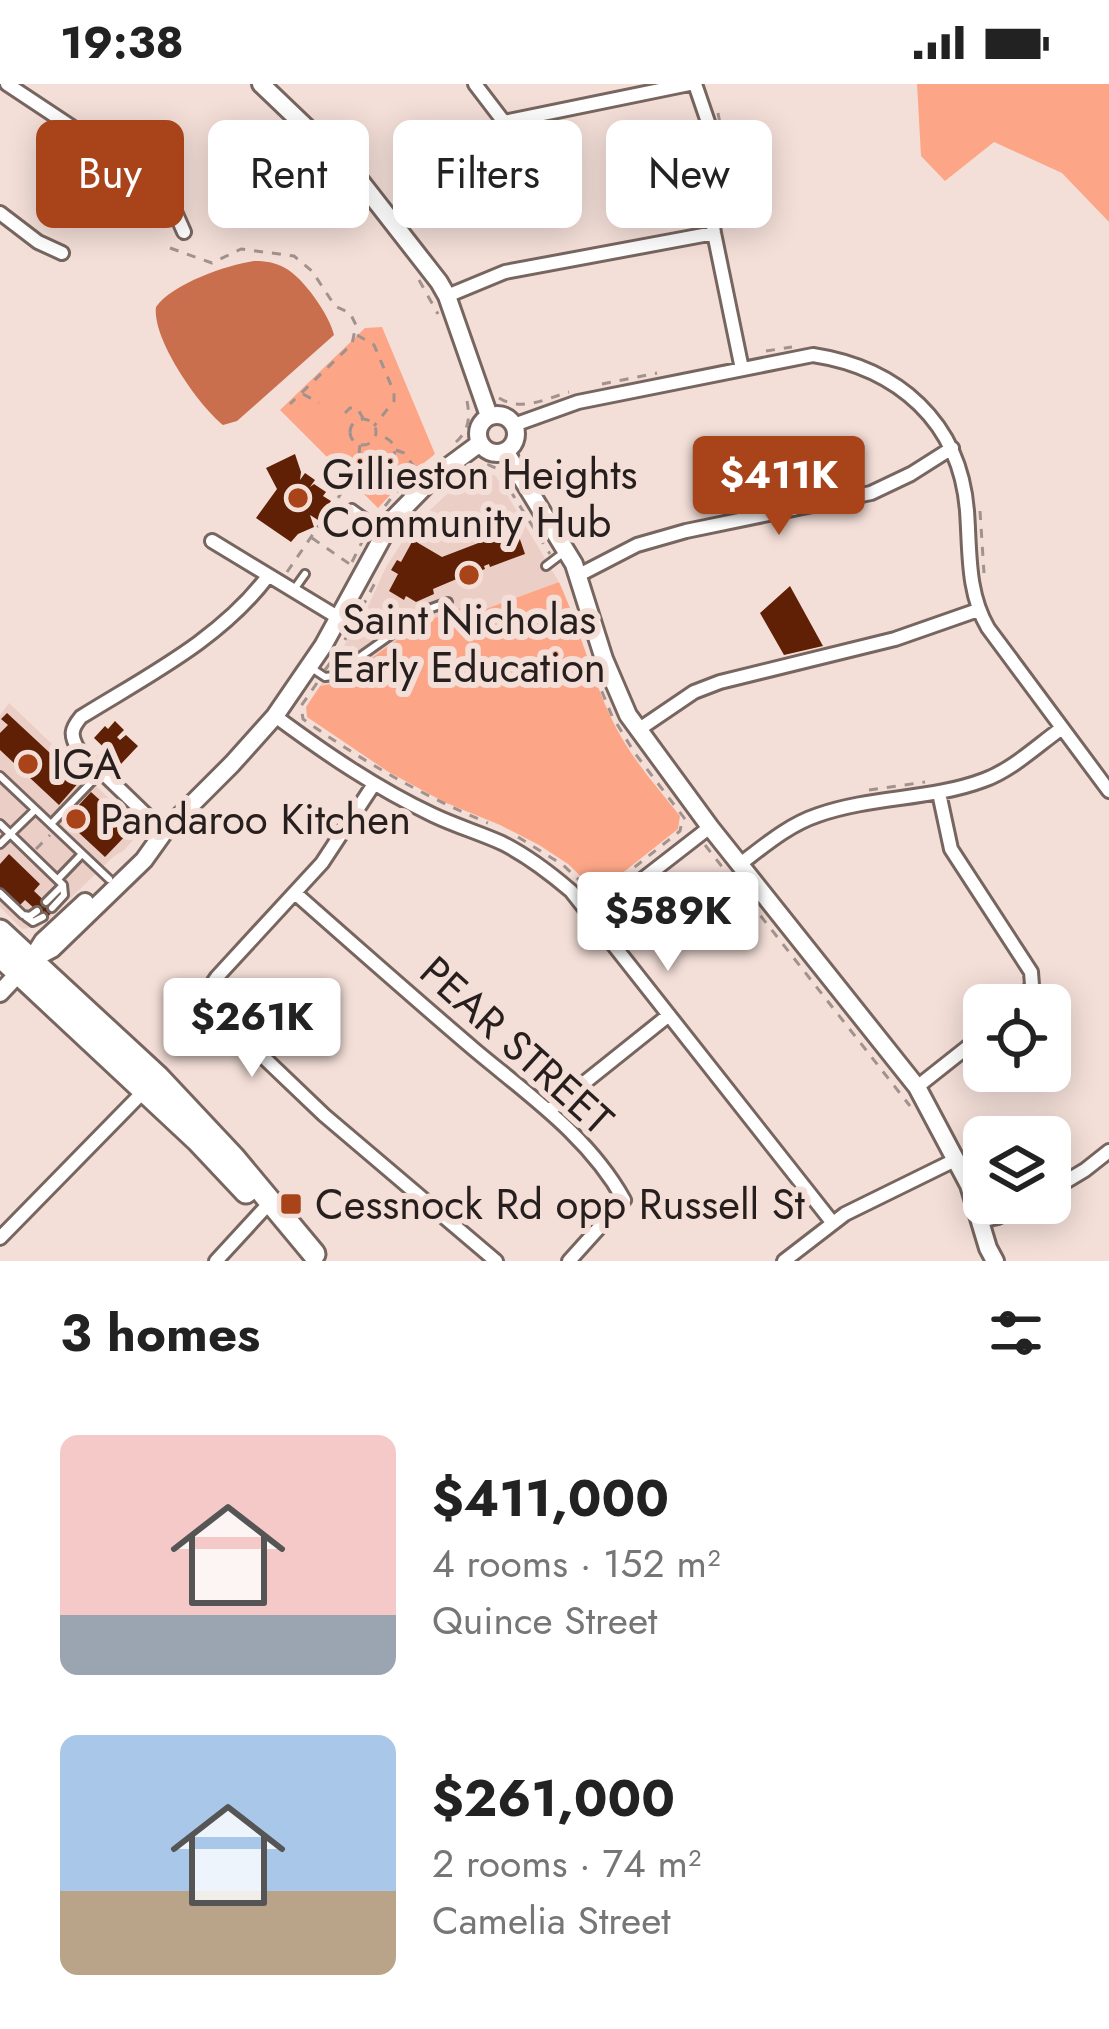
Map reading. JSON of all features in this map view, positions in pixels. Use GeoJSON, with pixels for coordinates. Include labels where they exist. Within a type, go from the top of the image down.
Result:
{"type":"FeatureCollection","features":[{"type":"Feature","properties":{"kind":"main road"},"geometry":{"type":"LineString","coordinates":[[0,931],[25,967],[144,1091],[263,1210],[318,1257]]}},
{"type":"Feature","properties":{"kind":"main road"},"geometry":{"type":"LineString","coordinates":[[0,956],[25,967],[158,1077],[318,1257]]}},
{"type":"Feature","properties":{"kind":"street"},"geometry":{"type":"LineString","coordinates":[[7,84],[111,153],[173,207],[184,232]]}},
{"type":"Feature","properties":{"kind":"street"},"geometry":{"type":"LineString","coordinates":[[261,84],[354,172],[416,248],[489,416]]}},
{"type":"Feature","properties":{"kind":"street"},"geometry":{"type":"LineString","coordinates":[[475,84],[504,122],[692,84],[709,125],[714,233],[742,369]]}},
{"type":"Feature","properties":{"kind":"street"},"geometry":{"type":"LineString","coordinates":[[0,213],[38,242],[62,253]]}},
{"type":"Feature","properties":{"kind":"street"},"geometry":{"type":"LineString","coordinates":[[442,304],[505,272],[714,233]]}},
{"type":"Feature","properties":{"kind":"street"},"geometry":{"type":"LineString","coordinates":[[514,425],[578,402],[813,355],[873,371],[922,406],[952,448],[963,479],[978,610],[1109,791]]}},
{"type":"Feature","properties":{"kind":"street"},"geometry":{"type":"LineString","coordinates":[[489,416],[503,416],[514,425],[515,440],[505,451],[491,452],[480,443],[479,426],[489,416]]}},
{"type":"Feature","properties":{"kind":"street"},"geometry":{"type":"LineString","coordinates":[[0,993],[43,940],[164,832],[275,716],[310,667],[385,531],[423,487],[480,443]]}},
{"type":"Feature","properties":{"kind":"street"},"geometry":{"type":"LineString","coordinates":[[579,575],[637,545],[686,531],[871,493],[952,448]]}},
{"type":"Feature","properties":{"kind":"street"},"geometry":{"type":"LineString","coordinates":[[505,451],[579,575],[604,659],[638,730],[916,1087],[963,1172]]}},
{"type":"Feature","properties":{"kind":"street"},"geometry":{"type":"LineString","coordinates":[[212,541],[339,618]]}},
{"type":"Feature","properties":{"kind":"street"},"geometry":{"type":"LineString","coordinates":[[164,832],[78,749],[73,727],[81,717],[204,639],[245,604],[268,576]]}},
{"type":"Feature","properties":{"kind":"street"},"geometry":{"type":"LineString","coordinates":[[638,730],[694,692],[720,682],[895,639],[978,610]]}},
{"type":"Feature","properties":{"kind":"street"},"geometry":{"type":"LineString","coordinates":[[275,716],[374,784],[503,844],[572,891],[832,1222]]}},
{"type":"Feature","properties":{"kind":"street"},"geometry":{"type":"LineString","coordinates":[[740,865],[776,836],[814,815],[939,793],[989,778],[1062,728]]}},
{"type":"Feature","properties":{"kind":"street"},"geometry":{"type":"LineString","coordinates":[[374,784],[343,835],[210,987],[209,998],[213,1010],[324,1115],[496,1261]]}},
{"type":"Feature","properties":{"kind":"street"},"geometry":{"type":"LineString","coordinates":[[939,793],[951,849],[1031,972],[1032,984]]}},
{"type":"Feature","properties":{"kind":"street"},"geometry":{"type":"LineString","coordinates":[[594,917],[710,827]]}},
{"type":"Feature","properties":{"kind":"street"},"geometry":{"type":"LineString","coordinates":[[25,967],[52,949],[144,860],[164,832]]}},
{"type":"Feature","properties":{"kind":"street","name":"PEAR STREET"},"geometry":{"type":"LineString","coordinates":[[295,893],[549,1111],[613,1180],[625,1200],[569,1261]]}},
{"type":"Feature","properties":{"kind":"street"},"geometry":{"type":"LineString","coordinates":[[549,1111],[669,1015]]}},
{"type":"Feature","properties":{"kind":"street"},"geometry":{"type":"LineString","coordinates":[[916,1087],[963,1050]]}},
{"type":"Feature","properties":{"kind":"street"},"geometry":{"type":"LineString","coordinates":[[0,1238],[144,1091]]}},
{"type":"Feature","properties":{"kind":"street"},"geometry":{"type":"LineString","coordinates":[[1071,1178],[1109,1151]]}},
{"type":"Feature","properties":{"kind":"street"},"geometry":{"type":"LineString","coordinates":[[784,1261],[832,1222],[957,1159]]}},
{"type":"Feature","properties":{"kind":"street"},"geometry":{"type":"LineString","coordinates":[[216,1261],[263,1210]]}},
{"type":"Feature","properties":{"kind":"street"},"geometry":{"type":"LineString","coordinates":[[981,1224],[990,1257]]}},
{"type":"Feature","properties":{"kind":"lane"},"geometry":{"type":"LineString","coordinates":[[352,508],[385,531]]}},
{"type":"Feature","properties":{"kind":"lane"},"geometry":{"type":"LineString","coordinates":[[546,566],[566,551]]}},
{"type":"Feature","properties":{"kind":"lane"},"geometry":{"type":"LineString","coordinates":[[293,591],[305,574]]}},
{"type":"Feature","properties":{"kind":"lane"},"geometry":{"type":"LineString","coordinates":[[310,667],[333,676],[428,609],[448,602]]}},
{"type":"Feature","properties":{"kind":"lane"},"geometry":{"type":"LineString","coordinates":[[51,824],[101,771]]}},
{"type":"Feature","properties":{"kind":"lane"},"geometry":{"type":"LineString","coordinates":[[0,776],[109,879]]}},
{"type":"Feature","properties":{"kind":"lane"},"geometry":{"type":"LineString","coordinates":[[0,844],[35,810]]}},
{"type":"Feature","properties":{"kind":"lane"},"geometry":{"type":"LineString","coordinates":[[0,824],[60,882]]}},
{"type":"Feature","properties":{"kind":"lane"},"geometry":{"type":"LineString","coordinates":[[49,905],[82,854]]}},
{"type":"Feature","properties":{"kind":"lane"},"geometry":{"type":"LineString","coordinates":[[0,893],[23,915],[40,914]]}},
{"type":"Feature","properties":{"kind":"path"},"geometry":{"type":"LineString","coordinates":[[716,106],[719,120]]}},
{"type":"Feature","properties":{"kind":"path"},"geometry":{"type":"LineString","coordinates":[[170,248],[212,263],[241,249],[294,256],[312,272],[335,306],[350,313],[356,325],[352,344],[290,404]]}},
{"type":"Feature","properties":{"kind":"path"},"geometry":{"type":"LineString","coordinates":[[419,280],[442,304]]}},
{"type":"Feature","properties":{"kind":"path"},"geometry":{"type":"LineString","coordinates":[[355,334],[374,346],[394,392],[394,401],[374,426]]}},
{"type":"Feature","properties":{"kind":"path"},"geometry":{"type":"LineString","coordinates":[[758,353],[806,346]]}},
{"type":"Feature","properties":{"kind":"path"},"geometry":{"type":"LineString","coordinates":[[461,438],[470,419],[465,391]]}},
{"type":"Feature","properties":{"kind":"path"},"geometry":{"type":"LineString","coordinates":[[302,393],[320,403]]}},
{"type":"Feature","properties":{"kind":"path"},"geometry":{"type":"LineString","coordinates":[[345,413],[357,408],[374,426],[372,442],[360,445],[350,433],[356,422],[364,420]]}},
{"type":"Feature","properties":{"kind":"path"},"geometry":{"type":"LineString","coordinates":[[376,434],[404,453],[418,472]]}},
{"type":"Feature","properties":{"kind":"path"},"geometry":{"type":"LineString","coordinates":[[360,445],[362,463],[380,470],[390,463],[394,450]]}},
{"type":"Feature","properties":{"kind":"path"},"geometry":{"type":"LineString","coordinates":[[286,574],[362,463]]}},
{"type":"Feature","properties":{"kind":"path"},"geometry":{"type":"LineString","coordinates":[[469,469],[481,466]]}},
{"type":"Feature","properties":{"kind":"path"},"geometry":{"type":"LineString","coordinates":[[978,500],[985,587]]}},
{"type":"Feature","properties":{"kind":"path"},"geometry":{"type":"LineString","coordinates":[[311,537],[351,565]]}},
{"type":"Feature","properties":{"kind":"path"},"geometry":{"type":"LineString","coordinates":[[362,608],[383,565]]}},
{"type":"Feature","properties":{"kind":"path"},"geometry":{"type":"LineString","coordinates":[[302,712],[303,719],[377,769],[491,825]]}},
{"type":"Feature","properties":{"kind":"path"},"geometry":{"type":"LineString","coordinates":[[511,834],[563,865],[591,891],[602,893],[680,831],[683,816]]}},
{"type":"Feature","properties":{"kind":"path"},"geometry":{"type":"LineString","coordinates":[[35,850],[45,840]]}},
{"type":"Feature","properties":{"kind":"path"},"geometry":{"type":"LineString","coordinates":[[706,847],[915,1113]]}},
{"type":"Feature","properties":{"kind":"shaded area"},"geometry":{"type":"Polygon","coordinates":[[[917,84],[1109,84],[1109,222],[1062,173],[994,142],[945,181],[921,156],[917,84]]]}},
{"type":"Feature","properties":{"kind":"shaded area"},"geometry":{"type":"Polygon","coordinates":[[[254,261],[277,264],[300,280],[334,335],[237,421],[223,425],[179,371],[161,336],[156,307],[200,277],[254,261]]]}},
{"type":"Feature","properties":{"kind":"shaded area"},"geometry":{"type":"Polygon","coordinates":[[[382,327],[435,454],[378,508],[280,410],[365,328],[382,327]]]}},
{"type":"Feature","properties":{"kind":"shaded area","name":"Saint Nicholas Early Education"},"geometry":{"type":"Polygon","coordinates":[[[483,470],[496,476],[559,582],[480,611],[474,604],[419,624],[337,683],[320,686],[412,527],[461,481],[483,470]]]}},
{"type":"Feature","properties":{"kind":"shaded area"},"geometry":{"type":"Polygon","coordinates":[[[559,582],[613,721],[636,760],[680,816],[678,829],[601,890],[539,845],[387,771],[307,717],[306,707],[320,686],[337,683],[419,624],[474,603],[480,611],[559,582]]]}},
{"type":"Feature","properties":{"kind":"shaded area"},"geometry":{"type":"Polygon","coordinates":[[[9,703],[136,824],[136,837],[47,921],[22,929],[0,907],[0,715],[9,703]]]}},
{"type":"Feature","properties":{"kind":"building","name":"Gillieston Heights Community Hub"},"geometry":{"type":"Polygon","coordinates":[[[295,454],[300,480],[305,473],[315,480],[310,487],[314,484],[326,492],[323,496],[331,501],[318,520],[310,515],[314,527],[291,542],[256,518],[277,489],[266,468],[295,454]]]}},
{"type":"Feature","properties":{"kind":"building"},"geometry":{"type":"Polygon","coordinates":[[[513,519],[525,554],[458,576],[416,602],[389,591],[398,574],[391,570],[413,540],[442,557],[481,542],[478,532],[513,519]]]}},
{"type":"Feature","properties":{"kind":"building"},"geometry":{"type":"Polygon","coordinates":[[[790,586],[823,646],[784,655],[760,613],[790,586]]]}},
{"type":"Feature","properties":{"kind":"building"},"geometry":{"type":"Polygon","coordinates":[[[7,713],[80,781],[59,805],[0,750],[0,733],[8,725],[1,719],[7,713]]]}},
{"type":"Feature","properties":{"kind":"building"},"geometry":{"type":"Polygon","coordinates":[[[115,721],[124,730],[117,737],[126,735],[138,746],[121,764],[94,738],[115,721]]]}},
{"type":"Feature","properties":{"kind":"building"},"geometry":{"type":"Polygon","coordinates":[[[91,792],[132,829],[105,857],[65,820],[91,792]]]}},
{"type":"Feature","properties":{"kind":"building"},"geometry":{"type":"Polygon","coordinates":[[[9,854],[40,884],[34,891],[54,910],[46,919],[25,900],[19,906],[0,889],[0,864],[9,854]]]}},
{"type":"Feature","properties":{"kind":"place","name":"Gillieston Heights Community Hub"},"geometry":{"type":"Point","coordinates":[298,498]}},
{"type":"Feature","properties":{"kind":"place","name":"Saint Nicholas Early Education"},"geometry":{"type":"Point","coordinates":[469,575]}},
{"type":"Feature","properties":{"kind":"place","name":"IGA"},"geometry":{"type":"Point","coordinates":[28,764]}},
{"type":"Feature","properties":{"kind":"place","name":"Pandaroo Kitchen"},"geometry":{"type":"Point","coordinates":[76,819]}},
{"type":"Feature","properties":{"kind":"place","name":"Cessnock Rd opp Russell St"},"geometry":{"type":"Point","coordinates":[291,1204]}}]}
